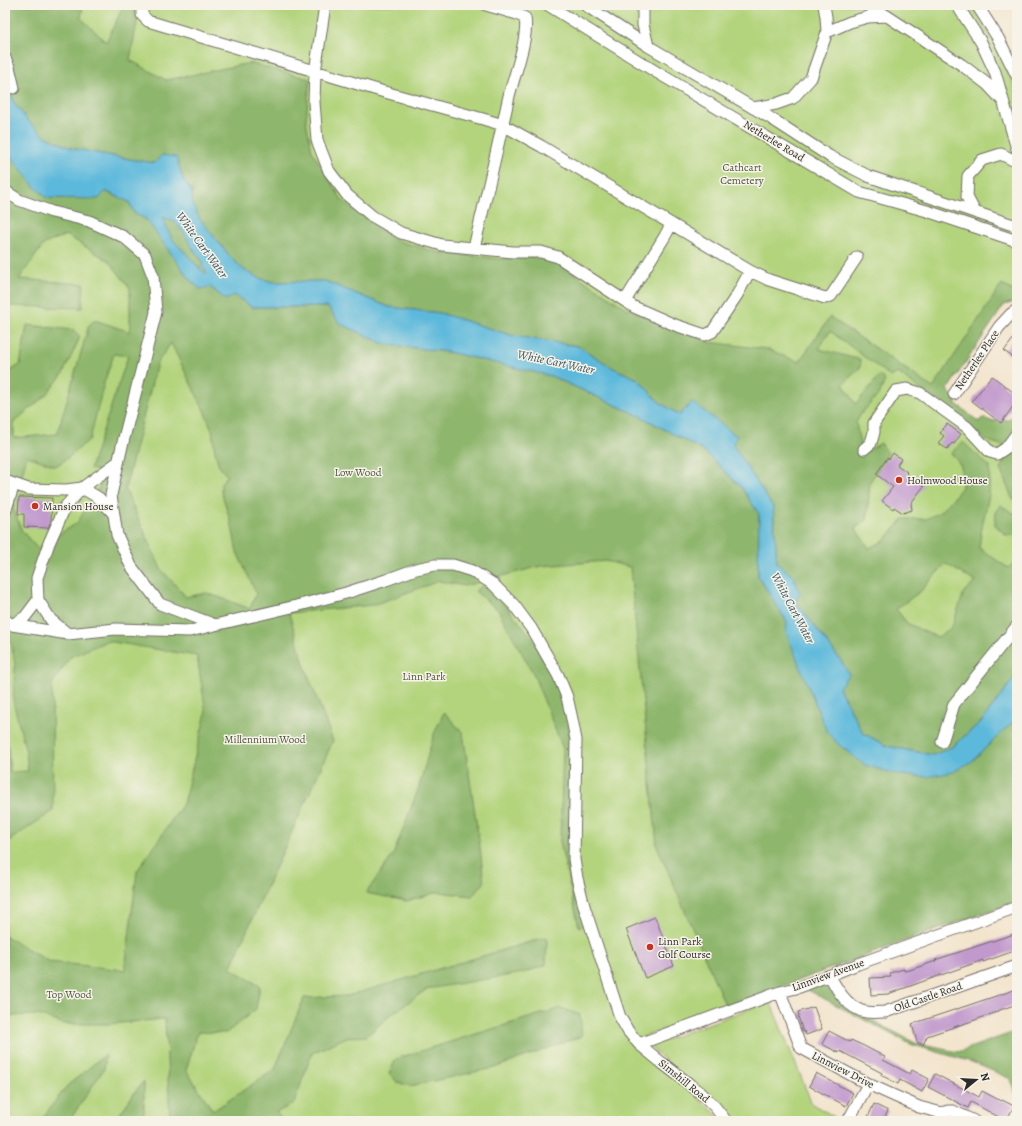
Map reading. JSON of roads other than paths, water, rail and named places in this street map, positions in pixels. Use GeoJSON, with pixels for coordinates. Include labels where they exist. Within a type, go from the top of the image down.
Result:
{"type":"FeatureCollection","features":[{"type":"Feature","properties":{"kind":"street"},"geometry":{"type":"LineString","coordinates":[[142,5],[142,16],[148,21],[315,72],[503,125],[541,146],[750,272],[769,280],[825,298],[831,296],[857,258]]}},
{"type":"Feature","properties":{"kind":"street"},"geometry":{"type":"LineString","coordinates":[[325,5],[315,72],[314,102],[317,140],[329,171],[347,195],[372,216],[401,233],[442,245],[513,252],[540,252],[558,257],[634,307],[675,325],[705,335],[712,332],[737,295],[750,272]]}},
{"type":"Feature","properties":{"kind":"street"},"geometry":{"type":"LineString","coordinates":[[474,248],[509,95],[525,37],[526,23],[525,18],[517,14],[486,5]]}},
{"type":"Feature","properties":{"kind":"street","name":"Netherlee Road"},"geometry":{"type":"LineString","coordinates":[[548,5],[653,70],[859,192],[927,211],[1017,241]]}},
{"type":"Feature","properties":{"kind":"street"},"geometry":{"type":"LineString","coordinates":[[585,5],[648,46],[753,108],[829,156],[868,176],[1010,224],[1017,225]]}},
{"type":"Feature","properties":{"kind":"street"},"geometry":{"type":"LineString","coordinates":[[643,5],[643,25],[648,46]]}},
{"type":"Feature","properties":{"kind":"street"},"geometry":{"type":"LineString","coordinates":[[753,108],[776,104],[793,98],[811,78],[827,32],[824,5]]}},
{"type":"Feature","properties":{"kind":"street"},"geometry":{"type":"LineString","coordinates":[[868,5],[962,65],[986,84],[1003,101]]}},
{"type":"Feature","properties":{"kind":"street"},"geometry":{"type":"LineString","coordinates":[[957,5],[981,42],[995,72],[1017,149]]}},
{"type":"Feature","properties":{"kind":"street"},"geometry":{"type":"LineString","coordinates":[[977,5],[998,38],[1017,76]]}},
{"type":"Feature","properties":{"kind":"street"},"geometry":{"type":"LineString","coordinates":[[827,32],[850,22],[868,17],[887,16]]}},
{"type":"Feature","properties":{"kind":"street"},"geometry":{"type":"LineString","coordinates":[[5,58],[9,67],[14,88]]}},
{"type":"Feature","properties":{"kind":"street"},"geometry":{"type":"LineString","coordinates":[[975,212],[967,197],[968,176],[982,160],[1001,154],[1017,162]]}},
{"type":"Feature","properties":{"kind":"street"},"geometry":{"type":"LineString","coordinates":[[5,191],[19,200],[52,212],[89,221],[124,237],[145,255],[153,276],[156,312],[111,495],[117,535],[131,566],[160,604],[215,625]]}},
{"type":"Feature","properties":{"kind":"street"},"geometry":{"type":"LineString","coordinates":[[625,301],[666,236],[671,225]]}},
{"type":"Feature","properties":{"kind":"street","name":"Netherlee Place"},"geometry":{"type":"LineString","coordinates":[[954,394],[999,327],[1011,314],[1017,310]]}},
{"type":"Feature","properties":{"kind":"street"},"geometry":{"type":"LineString","coordinates":[[864,448],[871,443],[874,432],[874,423],[896,391],[907,389],[920,393],[967,427],[990,452],[997,454],[1006,448],[1017,433]]}},
{"type":"Feature","properties":{"kind":"street"},"geometry":{"type":"LineString","coordinates":[[68,634],[51,620],[38,600],[37,578],[49,543],[65,507],[82,488],[118,462]]}},
{"type":"Feature","properties":{"kind":"street"},"geometry":{"type":"LineString","coordinates":[[5,512],[9,483],[28,489],[66,490],[82,488],[99,498],[114,515]]}},
{"type":"Feature","properties":{"kind":"street","name":"Simshill Road"},"geometry":{"type":"LineString","coordinates":[[8,622],[68,634],[116,629],[190,631],[339,595],[435,564],[453,565],[472,571],[493,584],[514,605],[532,628],[558,675],[567,697],[576,740],[574,859],[577,878],[584,906],[620,1017],[628,1031],[639,1044],[701,1093],[726,1121]]}},
{"type":"Feature","properties":{"kind":"street"},"geometry":{"type":"LineString","coordinates":[[8,622],[25,616],[38,600]]}},
{"type":"Feature","properties":{"kind":"street"},"geometry":{"type":"LineString","coordinates":[[942,742],[954,704],[1017,626]]}},
{"type":"Feature","properties":{"kind":"street","name":"Linnview Avenue"},"geometry":{"type":"LineString","coordinates":[[639,1044],[780,992],[800,987],[858,964],[1017,907]]}},
{"type":"Feature","properties":{"kind":"street","name":"Old Castle Road"},"geometry":{"type":"LineString","coordinates":[[830,976],[837,990],[846,1001],[858,1009],[867,1012],[885,1012],[1017,966]]}},
{"type":"Feature","properties":{"kind":"street","name":"Linnview Drive"},"geometry":{"type":"LineString","coordinates":[[780,992],[801,1048],[868,1084],[940,1117],[948,1111],[953,1111],[974,1121]]}},
{"type":"Feature","properties":{"kind":"street"},"geometry":{"type":"LineString","coordinates":[[848,1121],[868,1084]]}},
{"type":"Feature","properties":{"kind":"water","name":"White Cart Water"},"geometry":{"type":"Polygon","coordinates":[[[11,92],[14,103],[29,122],[45,136],[71,148],[154,163],[162,155],[176,157],[184,181],[192,191],[192,202],[199,218],[233,260],[244,270],[259,278],[273,282],[325,281],[389,307],[440,313],[514,336],[578,346],[613,368],[638,379],[659,402],[680,415],[692,402],[737,436],[733,445],[773,507],[777,563],[794,577],[800,593],[796,602],[841,661],[849,674],[839,688],[863,733],[887,746],[933,755],[952,747],[982,721],[1017,674],[1017,718],[972,761],[953,772],[928,777],[900,775],[865,765],[839,745],[826,730],[786,632],[787,622],[758,576],[759,514],[741,487],[704,451],[642,417],[551,376],[448,352],[384,344],[339,323],[328,307],[252,307],[234,295],[226,300],[210,287],[200,289],[191,281],[146,219],[135,214],[129,202],[105,191],[99,199],[47,198],[34,186],[5,147],[5,95],[11,92]],[[162,217],[172,239],[206,275],[207,273],[202,266],[203,262],[175,222],[162,217]]]}},
{"type":"Feature","properties":{"kind":"place","name":"Holmwood House"},"geometry":{"type":"Point","coordinates":[899,480]}},
{"type":"Feature","properties":{"kind":"place","name":"Mansion House"},"geometry":{"type":"Point","coordinates":[35,506]}},
{"type":"Feature","properties":{"kind":"place","name":"Linn Park Golf Course"},"geometry":{"type":"Point","coordinates":[650,947]}},
{"type":"Feature","properties":{"kind":"park label","name":"Cathcart Cemetery"},"geometry":{"type":"Point","coordinates":[742,173]}},
{"type":"Feature","properties":{"kind":"park label","name":"Low Wood"},"geometry":{"type":"Point","coordinates":[358,472]}},
{"type":"Feature","properties":{"kind":"park label","name":"Linn Park"},"geometry":{"type":"Point","coordinates":[424,676]}},
{"type":"Feature","properties":{"kind":"park label","name":"Millennium Wood"},"geometry":{"type":"Point","coordinates":[265,739]}},
{"type":"Feature","properties":{"kind":"park label","name":"Top Wood"},"geometry":{"type":"Point","coordinates":[69,994]}}]}
